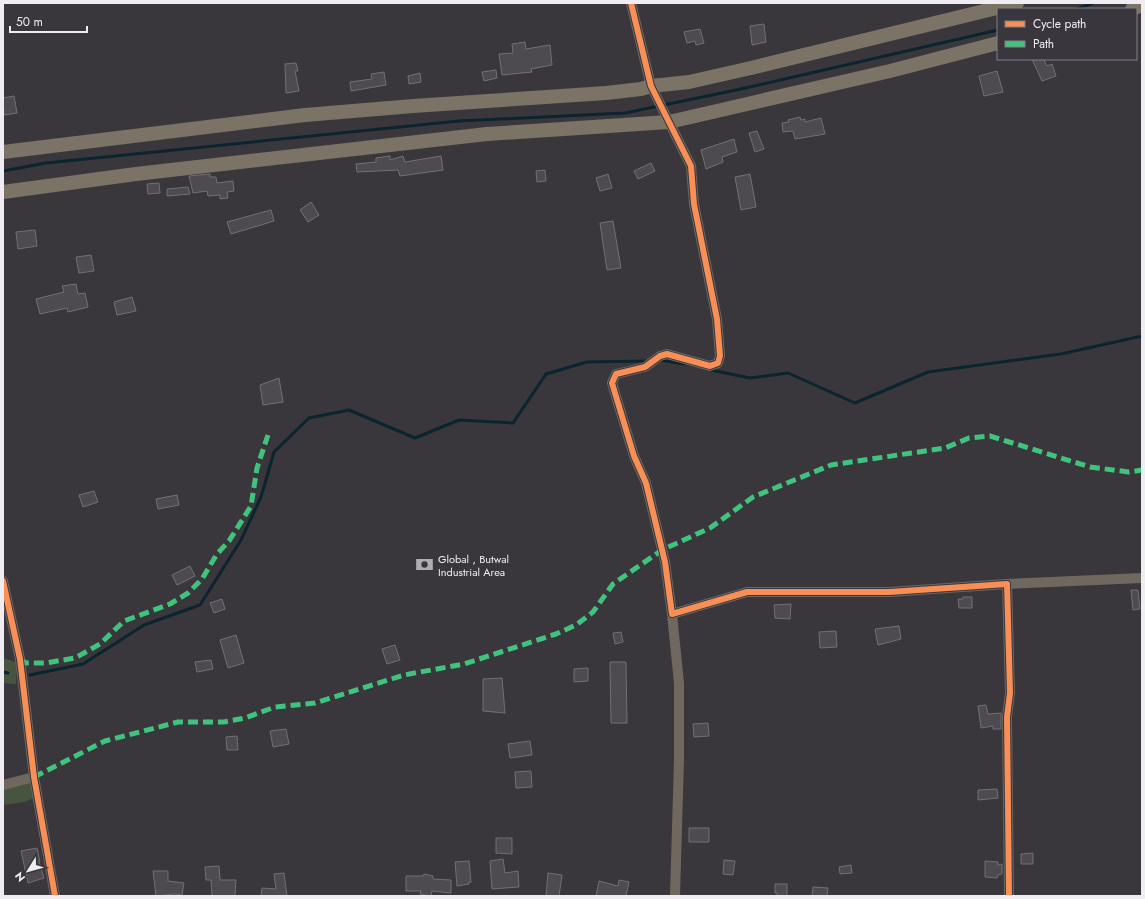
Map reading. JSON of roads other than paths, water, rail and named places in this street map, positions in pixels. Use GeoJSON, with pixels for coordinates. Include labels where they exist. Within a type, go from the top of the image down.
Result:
{"type":"FeatureCollection","features":[{"type":"Feature","properties":{"kind":"main road"},"geometry":{"type":"LineString","coordinates":[[997,8],[1017,3]]}},
{"type":"Feature","properties":{"kind":"main road"},"geometry":{"type":"LineString","coordinates":[[3,152],[305,115],[606,93],[642,89],[651,86],[689,82],[720,75],[866,41],[997,8]]}},
{"type":"Feature","properties":{"kind":"main road"},"geometry":{"type":"LineString","coordinates":[[3,192],[136,174],[487,134],[667,118],[890,71],[997,43]]}},
{"type":"Feature","properties":{"kind":"street"},"geometry":{"type":"LineString","coordinates":[[631,3],[651,86],[691,166],[694,204],[717,318],[720,356],[718,363],[710,366],[667,354],[660,356],[651,364],[616,374],[612,383],[634,456],[646,483],[665,562],[672,614],[679,683],[679,759],[675,896]]}},
{"type":"Feature","properties":{"kind":"street"},"geometry":{"type":"LineString","coordinates":[[672,614],[747,592],[889,592],[1006,584],[1142,578]]}},
{"type":"Feature","properties":{"kind":"street"},"geometry":{"type":"LineString","coordinates":[[3,581],[20,659],[34,777],[55,896]]}},
{"type":"Feature","properties":{"kind":"street"},"geometry":{"type":"LineString","coordinates":[[1006,584],[1010,693],[1007,717],[1009,896]]}},
{"type":"Feature","properties":{"kind":"street"},"geometry":{"type":"LineString","coordinates":[[3,785],[34,777]]}},
{"type":"Feature","properties":{"kind":"waterway"},"geometry":{"type":"LineString","coordinates":[[1080,8],[1093,3]]}},
{"type":"Feature","properties":{"kind":"waterway"},"geometry":{"type":"LineString","coordinates":[[3,171],[46,163],[459,121],[625,113],[741,89],[997,30]]}},
{"type":"Feature","properties":{"kind":"waterway"},"geometry":{"type":"LineString","coordinates":[[711,370],[750,378],[788,373],[855,403],[928,372],[1061,354],[1142,336]]}},
{"type":"Feature","properties":{"kind":"waterway"},"geometry":{"type":"LineString","coordinates":[[660,360],[684,364]]}},
{"type":"Feature","properties":{"kind":"waterway"},"geometry":{"type":"LineString","coordinates":[[30,675],[83,664],[144,625],[200,605],[241,540],[261,497],[274,452],[309,418],[349,410],[415,438],[459,420],[513,423],[546,374],[587,362],[648,361]]}},
{"type":"Feature","properties":{"kind":"waterway"},"geometry":{"type":"LineString","coordinates":[[3,672],[8,673]]}},
{"type":"Feature","properties":{"kind":"place","name":"Global , Butwal Industrial Area"},"geometry":{"type":"Point","coordinates":[425,565]}}]}
